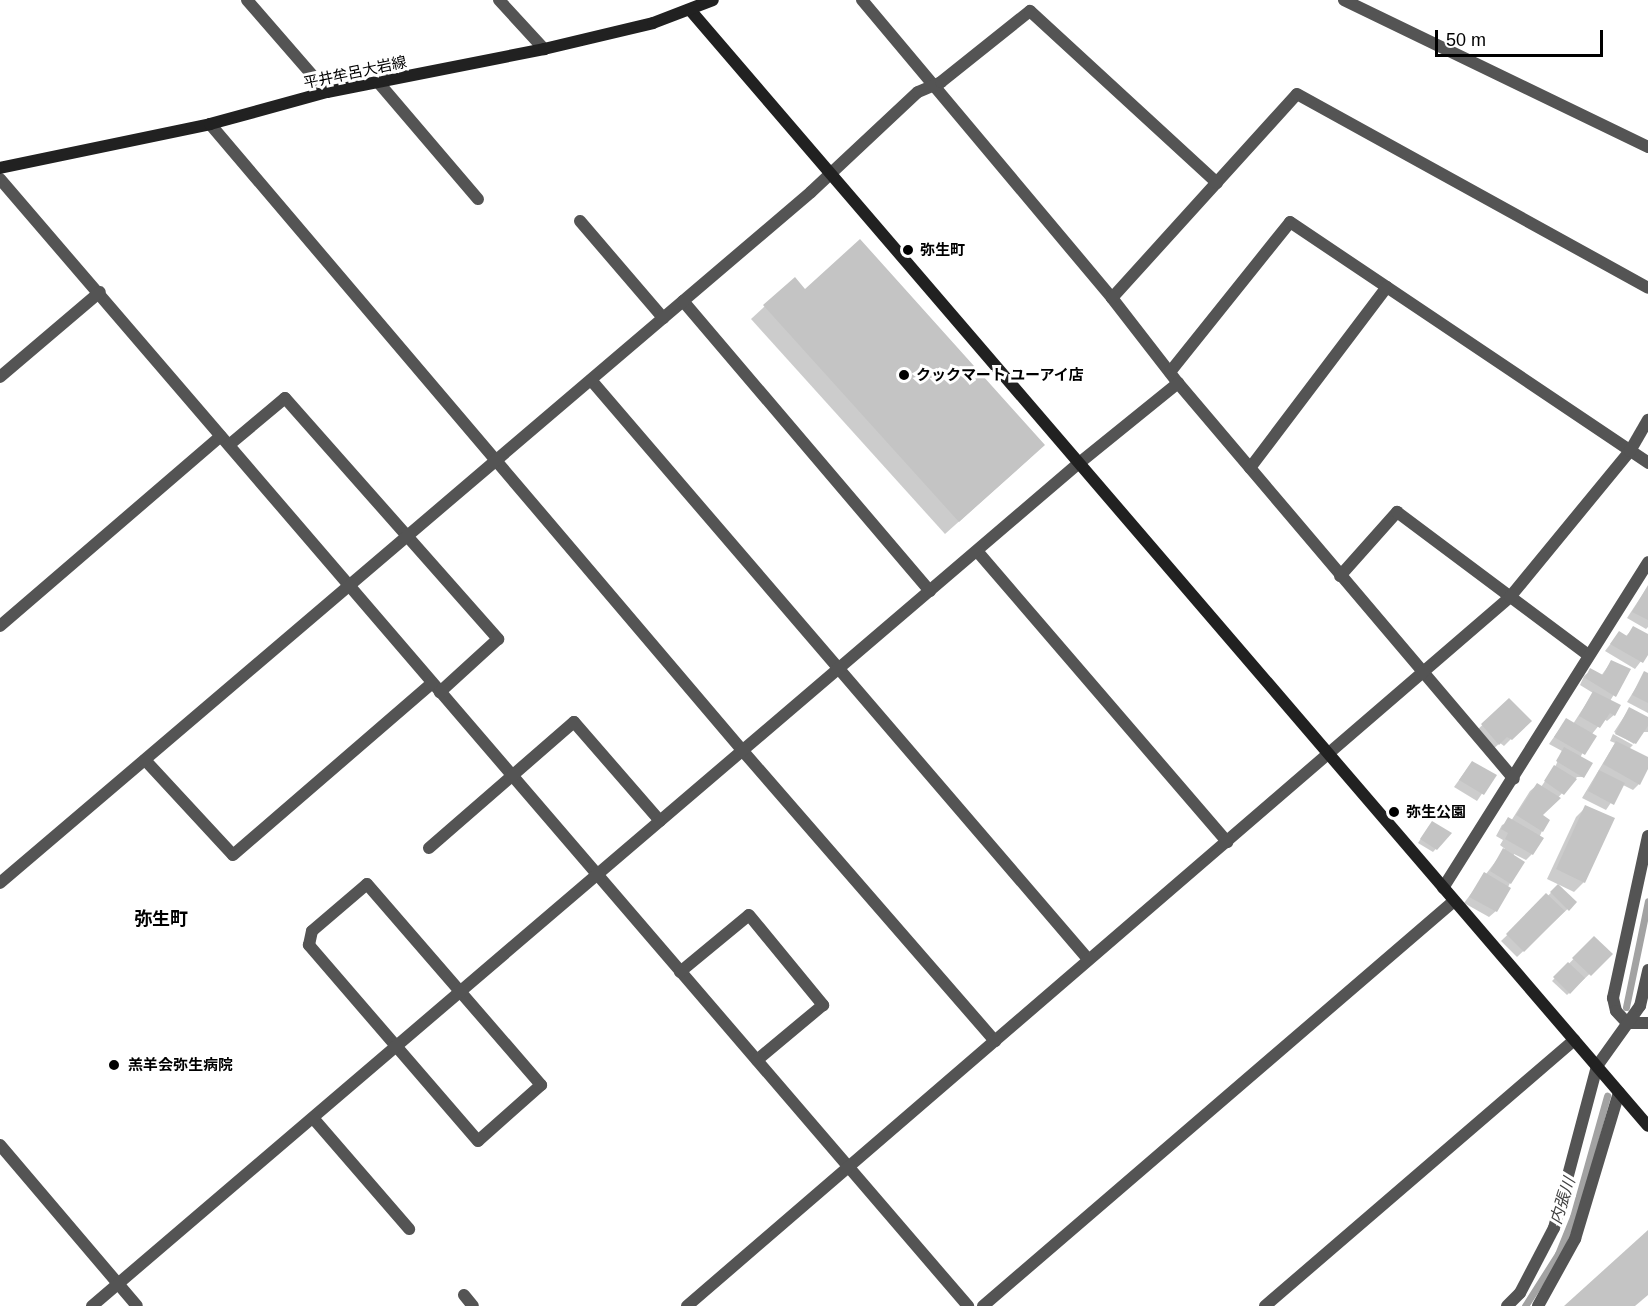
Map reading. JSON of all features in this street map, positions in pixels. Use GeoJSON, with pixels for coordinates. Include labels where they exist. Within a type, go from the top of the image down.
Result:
{"type":"FeatureCollection","features":[{"type":"Feature","properties":{"kind":"street"},"geometry":{"type":"LineString","coordinates":[[247,0],[327,92]]}},
{"type":"Feature","properties":{"kind":"street"},"geometry":{"type":"LineString","coordinates":[[500,0],[544,49]]}},
{"type":"Feature","properties":{"kind":"street","name":"平井牟呂大岩線"},"geometry":{"type":"LineString","coordinates":[[0,168],[210,124],[327,92],[544,49],[691,11],[713,0]]}},
{"type":"Feature","properties":{"kind":"street"},"geometry":{"type":"LineString","coordinates":[[862,0],[1112,298],[1178,383],[1515,779]]}},
{"type":"Feature","properties":{"kind":"street"},"geometry":{"type":"LineString","coordinates":[[1344,0],[1360,4],[1648,147]]}},
{"type":"Feature","properties":{"kind":"street"},"geometry":{"type":"LineString","coordinates":[[691,11],[1648,1126]]}},
{"type":"Feature","properties":{"kind":"street"},"geometry":{"type":"LineString","coordinates":[[0,883],[683,301],[918,93],[932,86],[1030,11],[1216,183]]}},
{"type":"Feature","properties":{"kind":"street"},"geometry":{"type":"LineString","coordinates":[[378,82],[478,200]]}},
{"type":"Feature","properties":{"kind":"street"},"geometry":{"type":"LineString","coordinates":[[1112,298],[1297,94],[1648,288]]}},
{"type":"Feature","properties":{"kind":"street"},"geometry":{"type":"LineString","coordinates":[[210,124],[742,750],[995,1041]]}},
{"type":"Feature","properties":{"kind":"street"},"geometry":{"type":"LineString","coordinates":[[0,179],[100,292],[596,875],[968,1306]]}},
{"type":"Feature","properties":{"kind":"street"},"geometry":{"type":"LineString","coordinates":[[580,221],[663,318]]}},
{"type":"Feature","properties":{"kind":"street"},"geometry":{"type":"LineString","coordinates":[[1170,372],[1290,222],[1648,463]]}},
{"type":"Feature","properties":{"kind":"street"},"geometry":{"type":"LineString","coordinates":[[1250,468],[1387,287]]}},
{"type":"Feature","properties":{"kind":"street"},"geometry":{"type":"LineString","coordinates":[[1,373],[100,292]]}},
{"type":"Feature","properties":{"kind":"street"},"geometry":{"type":"LineString","coordinates":[[683,301],[930,591]]}},
{"type":"Feature","properties":{"kind":"street"},"geometry":{"type":"LineString","coordinates":[[591,380],[1088,959]]}},
{"type":"Feature","properties":{"kind":"street"},"geometry":{"type":"LineString","coordinates":[[92,1306],[1078,464],[1178,383]]}},
{"type":"Feature","properties":{"kind":"street"},"geometry":{"type":"LineString","coordinates":[[0,626],[225,441],[285,398],[498,639],[233,855],[145,760]]}},
{"type":"Feature","properties":{"kind":"street"},"geometry":{"type":"LineString","coordinates":[[687,1306],[1088,959],[1424,674],[1510,597],[1630,451],[1648,420]]}},
{"type":"Feature","properties":{"kind":"street"},"geometry":{"type":"LineString","coordinates":[[1340,576],[1397,512],[1588,655]]}},
{"type":"Feature","properties":{"kind":"street"},"geometry":{"type":"LineString","coordinates":[[977,551],[1227,842]]}},
{"type":"Feature","properties":{"kind":"street"},"geometry":{"type":"LineString","coordinates":[[1443,888],[1515,779],[1588,655],[1648,562]]}},
{"type":"Feature","properties":{"kind":"street"},"geometry":{"type":"LineString","coordinates":[[429,848],[574,722],[660,821]]}},
{"type":"Feature","properties":{"kind":"street"},"geometry":{"type":"LineString","coordinates":[[1648,836],[1612,998],[1616,1011],[1627,1023],[1648,1023]]}},
{"type":"Feature","properties":{"kind":"street"},"geometry":{"type":"LineString","coordinates":[[367,884],[462,990],[541,1085],[478,1141],[396,1046],[309,945],[312,931],[367,884]]}},
{"type":"Feature","properties":{"kind":"street"},"geometry":{"type":"LineString","coordinates":[[983,1306],[1454,902]]}},
{"type":"Feature","properties":{"kind":"street"},"geometry":{"type":"LineString","coordinates":[[680,972],[749,915],[823,1005],[757,1060]]}},
{"type":"Feature","properties":{"kind":"street"},"geometry":{"type":"LineString","coordinates":[[1507,1306],[1520,1293],[1554,1228],[1597,1066],[1640,1006],[1648,970]]}},
{"type":"Feature","properties":{"kind":"street"},"geometry":{"type":"LineString","coordinates":[[1265,1306],[1574,1040]]}},
{"type":"Feature","properties":{"kind":"street"},"geometry":{"type":"LineString","coordinates":[[1539,1306],[1575,1239],[1619,1092]]}},
{"type":"Feature","properties":{"kind":"street"},"geometry":{"type":"LineString","coordinates":[[313,1118],[409,1229]]}},
{"type":"Feature","properties":{"kind":"street"},"geometry":{"type":"LineString","coordinates":[[0,1145],[137,1306]]}},
{"type":"Feature","properties":{"kind":"street"},"geometry":{"type":"LineString","coordinates":[[464,1295],[473,1306]]}},
{"type":"Feature","properties":{"kind":"building","name":"クックマート ユーアイ店"},"geometry":{"type":"Polygon","coordinates":[[[860,239],[1045,445],[959,522],[763,305],[795,277],[805,289],[860,239]]]}},
{"type":"Feature","properties":{"kind":"building"},"geometry":{"type":"Polygon","coordinates":[[[1648,585],[1648,620],[1632,612],[1648,585]]]}},
{"type":"Feature","properties":{"kind":"building"},"geometry":{"type":"Polygon","coordinates":[[[1633,626],[1648,634],[1648,655],[1643,663],[1610,644],[1619,631],[1627,636],[1633,626]]]}},
{"type":"Feature","properties":{"kind":"building"},"geometry":{"type":"Polygon","coordinates":[[[1611,660],[1631,669],[1616,697],[1585,678],[1590,668],[1603,675],[1611,660]]]}},
{"type":"Feature","properties":{"kind":"building"},"geometry":{"type":"Polygon","coordinates":[[[1644,671],[1648,673],[1648,703],[1632,695],[1644,671]]]}},
{"type":"Feature","properties":{"kind":"building"},"geometry":{"type":"Polygon","coordinates":[[[1593,691],[1621,705],[1615,716],[1610,713],[1600,728],[1579,716],[1593,691]]]}},
{"type":"Feature","properties":{"kind":"building"},"geometry":{"type":"Polygon","coordinates":[[[1509,698],[1532,721],[1512,740],[1507,737],[1499,745],[1481,724],[1509,698]]]}},
{"type":"Feature","properties":{"kind":"building"},"geometry":{"type":"Polygon","coordinates":[[[1629,707],[1648,717],[1648,726],[1636,744],[1615,734],[1629,707]]]}},
{"type":"Feature","properties":{"kind":"building"},"geometry":{"type":"Polygon","coordinates":[[[1566,718],[1597,736],[1585,755],[1554,737],[1566,718]]]}},
{"type":"Feature","properties":{"kind":"building"},"geometry":{"type":"Polygon","coordinates":[[[1616,741],[1648,757],[1648,769],[1640,785],[1603,764],[1616,741]]]}},
{"type":"Feature","properties":{"kind":"building"},"geometry":{"type":"Polygon","coordinates":[[[1564,747],[1593,763],[1584,778],[1556,761],[1564,747]]]}},
{"type":"Feature","properties":{"kind":"building"},"geometry":{"type":"Polygon","coordinates":[[[1472,761],[1497,775],[1484,795],[1459,780],[1472,761]]]}},
{"type":"Feature","properties":{"kind":"building"},"geometry":{"type":"Polygon","coordinates":[[[1554,765],[1577,779],[1564,795],[1544,781],[1554,765]]]}},
{"type":"Feature","properties":{"kind":"building"},"geometry":{"type":"Polygon","coordinates":[[[1599,770],[1625,783],[1614,805],[1588,791],[1599,770]]]}},
{"type":"Feature","properties":{"kind":"building"},"geometry":{"type":"Polygon","coordinates":[[[1537,783],[1561,798],[1543,815],[1550,820],[1543,832],[1516,815],[1537,783]]]}},
{"type":"Feature","properties":{"kind":"building"},"geometry":{"type":"Polygon","coordinates":[[[1585,805],[1615,818],[1585,883],[1556,869],[1585,805]]]}},
{"type":"Feature","properties":{"kind":"building"},"geometry":{"type":"Polygon","coordinates":[[[1508,817],[1544,838],[1533,855],[1505,839],[1508,833],[1501,829],[1508,817]]]}},
{"type":"Feature","properties":{"kind":"building"},"geometry":{"type":"Polygon","coordinates":[[[1432,821],[1452,833],[1437,850],[1420,839],[1432,821]]]}},
{"type":"Feature","properties":{"kind":"building"},"geometry":{"type":"Polygon","coordinates":[[[1503,848],[1525,862],[1511,884],[1490,871],[1503,848]]]}},
{"type":"Feature","properties":{"kind":"building"},"geometry":{"type":"Polygon","coordinates":[[[1484,872],[1511,888],[1497,912],[1469,897],[1484,872]]]}},
{"type":"Feature","properties":{"kind":"building"},"geometry":{"type":"Polygon","coordinates":[[[1558,884],[1577,902],[1569,911],[1550,892],[1558,884]]]}},
{"type":"Feature","properties":{"kind":"building"},"geometry":{"type":"Polygon","coordinates":[[[1546,893],[1565,911],[1524,952],[1506,934],[1546,893]]]}},
{"type":"Feature","properties":{"kind":"building"},"geometry":{"type":"Polygon","coordinates":[[[1594,936],[1613,954],[1591,976],[1572,958],[1594,936]]]}},
{"type":"Feature","properties":{"kind":"building"},"geometry":{"type":"Polygon","coordinates":[[[1568,962],[1585,978],[1570,994],[1553,977],[1568,962]]]}},
{"type":"Feature","properties":{"kind":"building"},"geometry":{"type":"Polygon","coordinates":[[[1648,1230],[1648,1295],[1635,1306],[1564,1306],[1648,1230]]]}},
{"type":"Feature","properties":{"kind":"waterway","name":"内張川"},"geometry":{"type":"LineString","coordinates":[[1626,1007],[1648,901]]}},
{"type":"Feature","properties":{"kind":"waterway","name":"内張川"},"geometry":{"type":"LineString","coordinates":[[1525,1306],[1558,1254],[1573,1217],[1607,1096]]}},
{"type":"Feature","properties":{"kind":"place","name":"弥生町"},"geometry":{"type":"Point","coordinates":[908,250]}},
{"type":"Feature","properties":{"kind":"place","name":"クックマート ユーアイ店"},"geometry":{"type":"Point","coordinates":[904,375]}},
{"type":"Feature","properties":{"kind":"place","name":"弥生公園"},"geometry":{"type":"Point","coordinates":[1394,812]}},
{"type":"Feature","properties":{"kind":"place","name":"羔羊会弥生病院"},"geometry":{"type":"Point","coordinates":[114,1065]}},
{"type":"Feature","properties":{"kind":"district","name":"弥生町"},"geometry":{"type":"Point","coordinates":[161,919]}}]}
